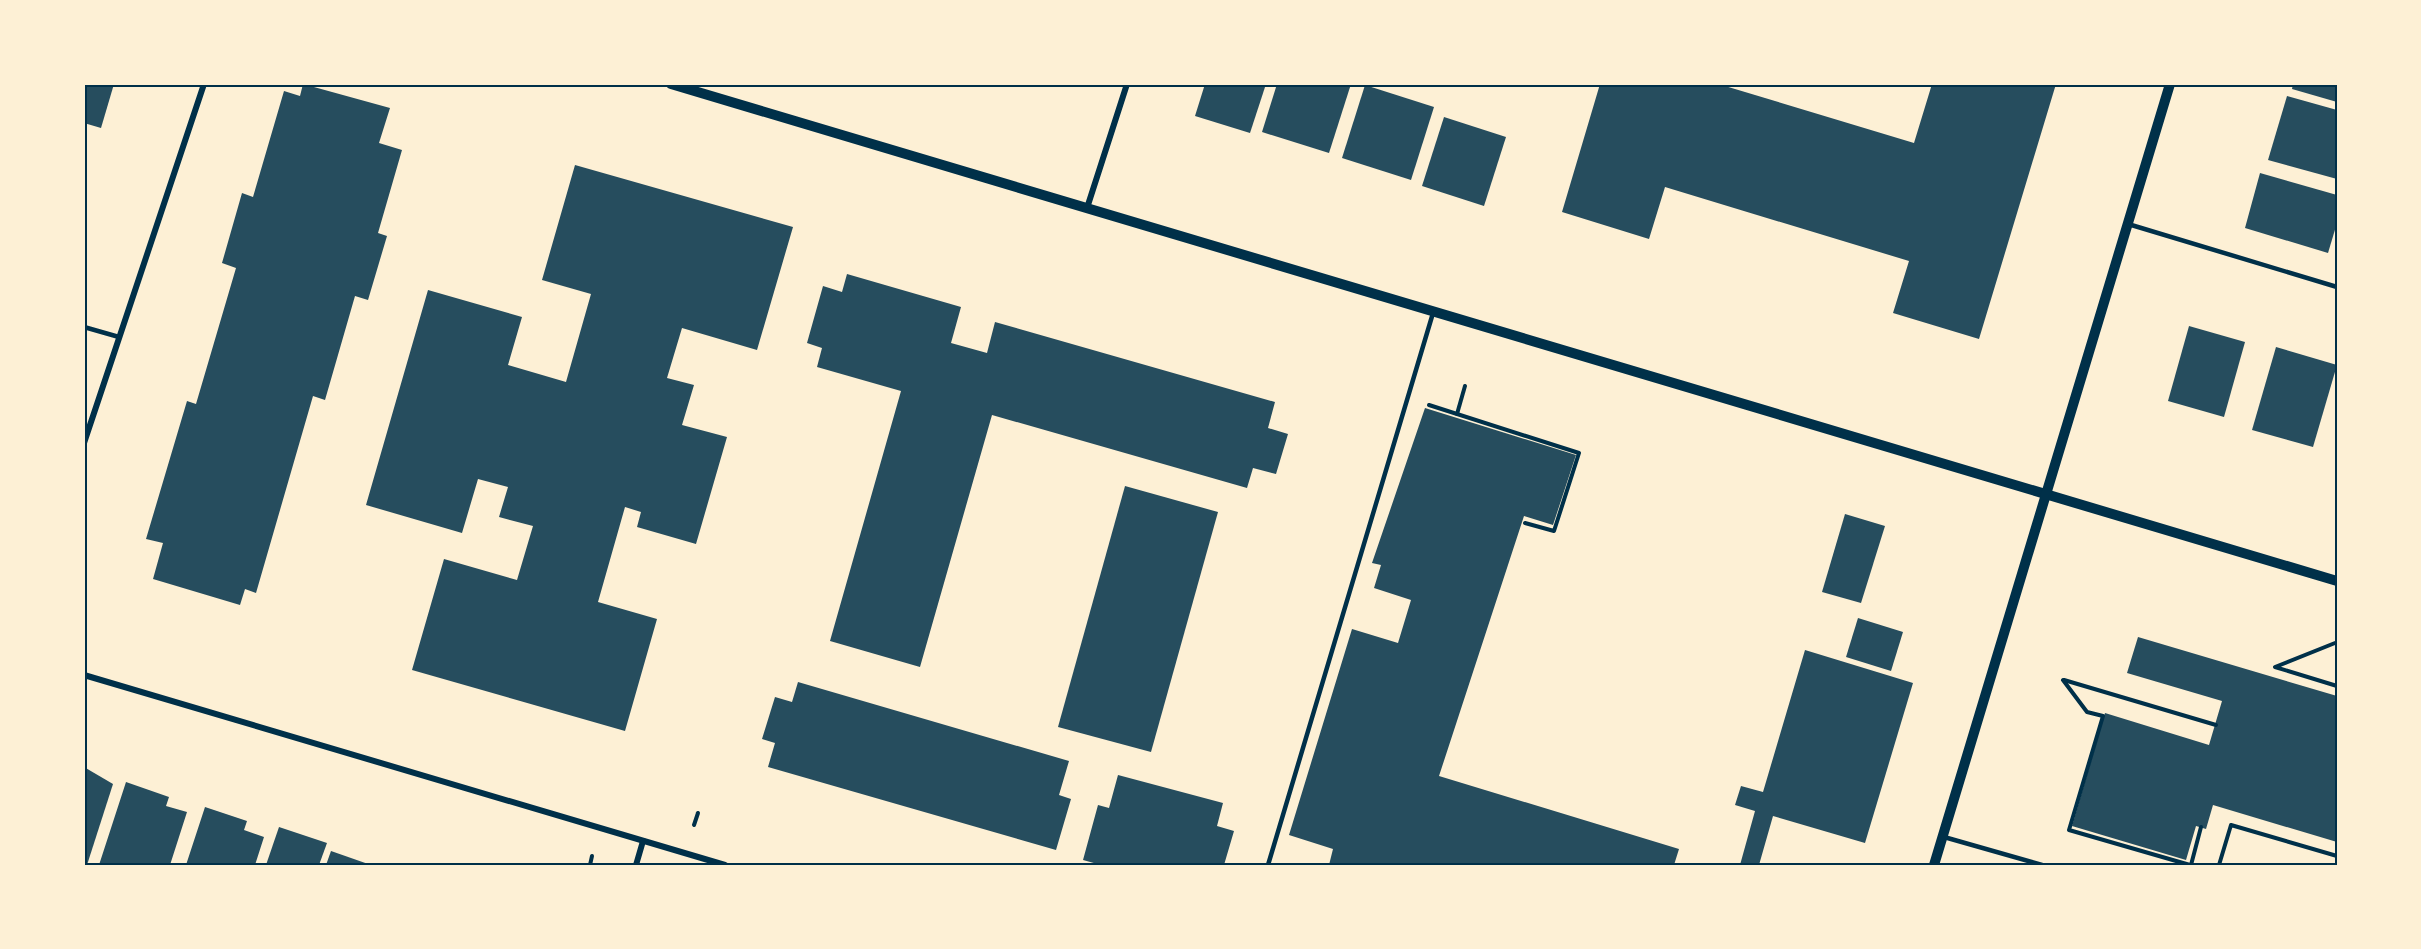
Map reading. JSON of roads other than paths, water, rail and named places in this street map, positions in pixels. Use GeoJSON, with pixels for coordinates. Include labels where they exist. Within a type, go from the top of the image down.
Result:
{"type":"FeatureCollection","features":[{"type":"Feature","properties":{"kind":"street"},"geometry":{"type":"LineString","coordinates":[[84,443],[204,84]]}},
{"type":"Feature","properties":{"kind":"street"},"geometry":{"type":"LineString","coordinates":[[671,84],[2337,581]]}},
{"type":"Feature","properties":{"kind":"street"},"geometry":{"type":"LineString","coordinates":[[1087,208],[1127,84]]}},
{"type":"Feature","properties":{"kind":"street"},"geometry":{"type":"LineString","coordinates":[[1934,865],[2170,84]]}},
{"type":"Feature","properties":{"kind":"street"},"geometry":{"type":"LineString","coordinates":[[84,675],[725,865]]}},
{"type":"Feature","properties":{"kind":"street"},"geometry":{"type":"LineString","coordinates":[[636,865],[643,841]]}},
{"type":"Feature","properties":{"kind":"lane"},"geometry":{"type":"LineString","coordinates":[[2128,224],[2337,287]]}},
{"type":"Feature","properties":{"kind":"lane"},"geometry":{"type":"LineString","coordinates":[[1268,865],[1434,311]]}},
{"type":"Feature","properties":{"kind":"lane"},"geometry":{"type":"LineString","coordinates":[[84,327],[119,337]]}},
{"type":"Feature","properties":{"kind":"lane"},"geometry":{"type":"LineString","coordinates":[[1943,837],[2042,865]]}}]}
